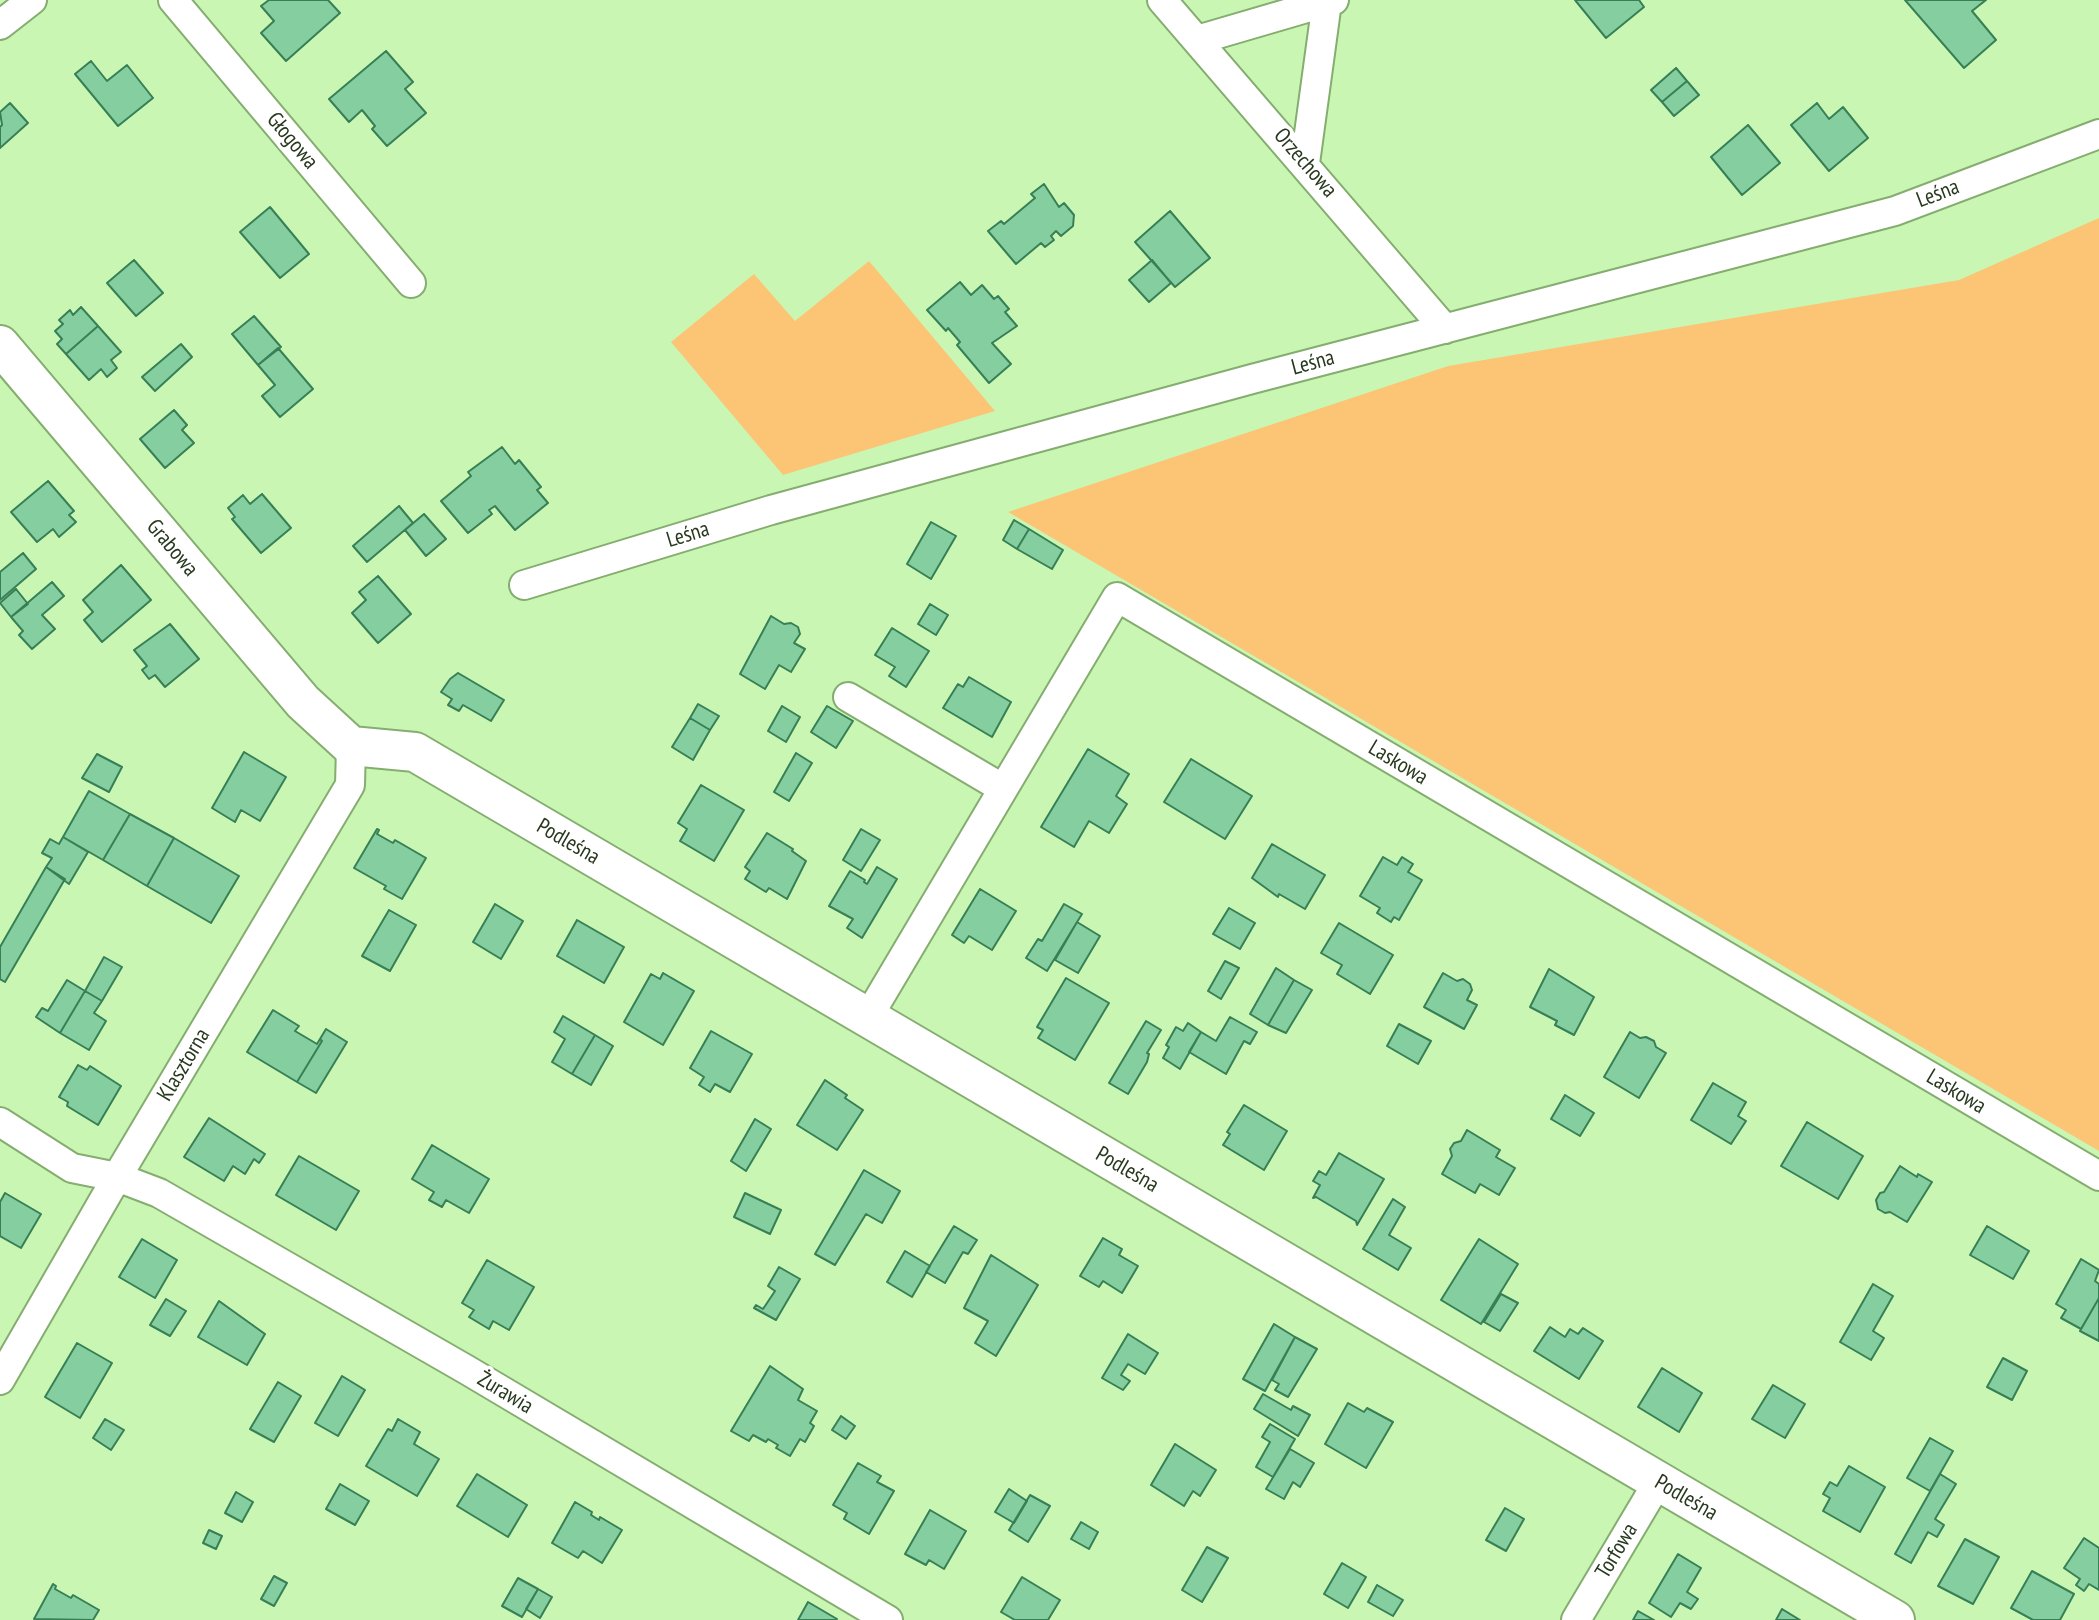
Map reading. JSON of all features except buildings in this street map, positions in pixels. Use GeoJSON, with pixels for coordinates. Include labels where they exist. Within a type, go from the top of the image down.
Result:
{"type":"FeatureCollection","features":[{"type":"Feature","properties":{"kind":"street"},"geometry":{"type":"LineString","coordinates":[[0,25],[32,0]]}},
{"type":"Feature","properties":{"kind":"street","name":"Głogowa"},"geometry":{"type":"LineString","coordinates":[[173,0],[411,283]]}},
{"type":"Feature","properties":{"kind":"street","name":"Orzechowa"},"geometry":{"type":"LineString","coordinates":[[1162,0],[1445,329]]}},
{"type":"Feature","properties":{"kind":"street"},"geometry":{"type":"LineString","coordinates":[[1197,40],[1330,1],[1305,163]]}},
{"type":"Feature","properties":{"kind":"street","name":"Leśna"},"geometry":{"type":"LineString","coordinates":[[524,585],[771,510],[1895,211],[2099,134]]}},
{"type":"Feature","properties":{"kind":"street","name":"Grabowa"},"geometry":{"type":"LineString","coordinates":[[0,345],[303,702],[351,746]]}},
{"type":"Feature","properties":{"kind":"street","name":"Laskowa"},"geometry":{"type":"LineString","coordinates":[[868,1017],[1117,597],[2099,1176]]}},
{"type":"Feature","properties":{"kind":"street"},"geometry":{"type":"LineString","coordinates":[[848,697],[1002,788]]}},
{"type":"Feature","properties":{"kind":"street","name":"Podleśna"},"geometry":{"type":"LineString","coordinates":[[351,746],[415,752],[1895,1620]]}},
{"type":"Feature","properties":{"kind":"street","name":"Klasztorna"},"geometry":{"type":"LineString","coordinates":[[0,1380],[350,785],[351,746]]}},
{"type":"Feature","properties":{"kind":"street","name":"Żurawia"},"geometry":{"type":"LineString","coordinates":[[0,1122],[72,1168],[117,1177],[159,1193],[467,1370],[888,1620]]}},
{"type":"Feature","properties":{"kind":"street","name":"Torfowa"},"geometry":{"type":"LineString","coordinates":[[1576,1620],[1658,1482]]}},
{"type":"Feature","properties":{"kind":"shaded area"},"geometry":{"type":"Polygon","coordinates":[[[2099,218],[2099,1151],[1008,512],[1448,366],[1959,280],[2099,218]]]}},
{"type":"Feature","properties":{"kind":"shaded area"},"geometry":{"type":"Polygon","coordinates":[[[869,261],[995,411],[783,475],[671,342],[754,274],[795,321],[869,261]]]}}]}
